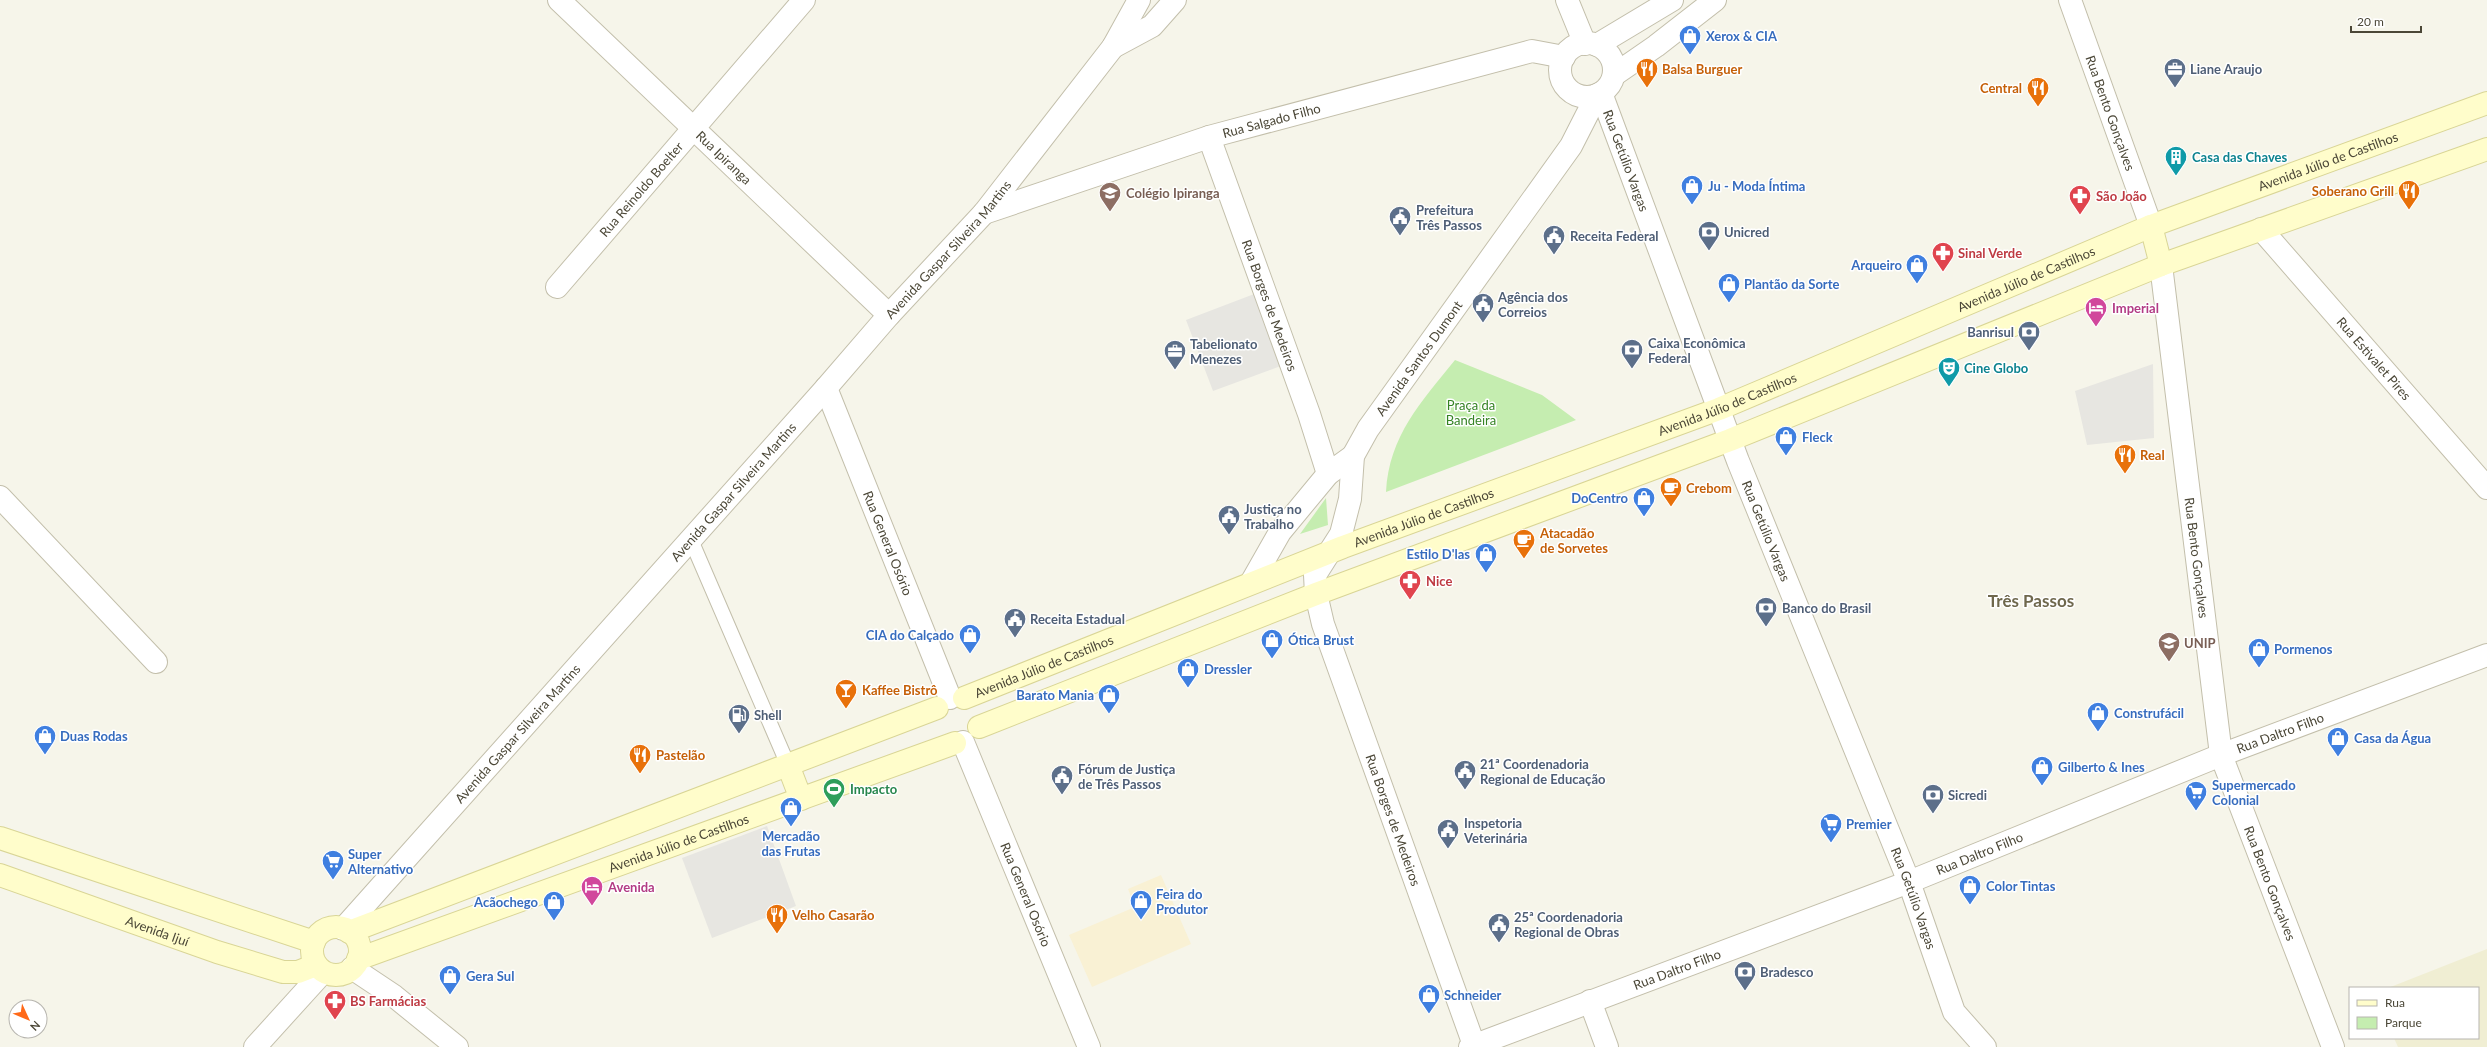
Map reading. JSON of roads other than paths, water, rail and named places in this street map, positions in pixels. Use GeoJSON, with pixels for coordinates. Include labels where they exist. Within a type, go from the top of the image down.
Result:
{"type":"FeatureCollection","features":[{"type":"Feature","properties":{"kind":"main road","name":"Avenida Júlio de Castilhos"},"geometry":{"type":"LineString","coordinates":[[346,930],[788,764],[1327,554],[1718,409],[2151,226],[2487,103]]}},
{"type":"Feature","properties":{"kind":"main road","name":"Avenida Júlio de Castilhos"},"geometry":{"type":"LineString","coordinates":[[979,727],[1316,594],[1730,440],[2161,265],[2487,149]]}},
{"type":"Feature","properties":{"kind":"main road"},"geometry":{"type":"LineString","coordinates":[[2151,226],[2161,265]]}},
{"type":"Feature","properties":{"kind":"main road","name":"Avenida Júlio de Castilhos"},"geometry":{"type":"LineString","coordinates":[[355,964],[801,799],[959,743],[975,734],[979,727],[978,712],[975,705],[950,701]]}},
{"type":"Feature","properties":{"kind":"main road"},"geometry":{"type":"LineString","coordinates":[[950,701],[933,717],[936,731],[947,742],[959,743]]}},
{"type":"Feature","properties":{"kind":"main road"},"geometry":{"type":"LineString","coordinates":[[788,764],[801,799]]}},
{"type":"Feature","properties":{"kind":"main road"},"geometry":{"type":"LineString","coordinates":[[0,838],[314,942]]}},
{"type":"Feature","properties":{"kind":"main road","name":"Avenida Ijuí"},"geometry":{"type":"LineString","coordinates":[[0,874],[217,952],[283,972],[298,972],[320,968]]}},
{"type":"Feature","properties":{"kind":"main road"},"geometry":{"type":"LineString","coordinates":[[326,930],[346,930],[359,947],[355,964],[347,972],[335,975],[320,968],[312,954],[314,942],[326,930]]}},
{"type":"Feature","properties":{"kind":"street","name":"Rua Ipiranga"},"geometry":{"type":"LineString","coordinates":[[559,0],[889,315]]}},
{"type":"Feature","properties":{"kind":"street","name":"Rua Reinoldo Boelter"},"geometry":{"type":"LineString","coordinates":[[557,287],[804,0]]}},
{"type":"Feature","properties":{"kind":"street","name":"Avenida Gaspar Silveira Martins"},"geometry":{"type":"LineString","coordinates":[[346,930],[889,315],[984,213],[1113,47],[1140,0]]}},
{"type":"Feature","properties":{"kind":"street","name":"Avenida Gaspar Silveira Martins"},"geometry":{"type":"LineString","coordinates":[[1113,47],[1152,26],[1175,0]]}},
{"type":"Feature","properties":{"kind":"street"},"geometry":{"type":"LineString","coordinates":[[1568,0],[1591,45],[1609,54],[1614,68],[1614,75]]}},
{"type":"Feature","properties":{"kind":"street"},"geometry":{"type":"LineString","coordinates":[[1672,0],[1591,45],[1577,46],[1564,57],[1561,73],[1567,88],[1581,97],[1599,94],[1607,88],[1614,75],[1656,46],[1715,0]]}},
{"type":"Feature","properties":{"kind":"street","name":"Rua Bento Gonçalves"},"geometry":{"type":"LineString","coordinates":[[2070,0],[2151,226]]}},
{"type":"Feature","properties":{"kind":"street","name":"Rua Salgado Filho"},"geometry":{"type":"LineString","coordinates":[[984,213],[1209,137],[1532,51],[1564,57]]}},
{"type":"Feature","properties":{"kind":"street","name":"Rua Getúlio Vargas"},"geometry":{"type":"LineString","coordinates":[[1599,94],[1730,440],[1909,882],[1954,1012],[1985,1047]]}},
{"type":"Feature","properties":{"kind":"street","name":"Avenida Santos Dumont"},"geometry":{"type":"LineString","coordinates":[[1327,554],[1341,534],[1350,499],[1353,456],[1368,429],[1571,146],[1599,94]]}},
{"type":"Feature","properties":{"kind":"street","name":"Rua Borges de Medeiros"},"geometry":{"type":"LineString","coordinates":[[1209,137],[1309,414],[1328,474]]}},
{"type":"Feature","properties":{"kind":"street","name":"Rua Estivalet Pires"},"geometry":{"type":"LineString","coordinates":[[2261,229],[2487,488]]}},
{"type":"Feature","properties":{"kind":"street","name":"Rua Bento Gonçalves"},"geometry":{"type":"LineString","coordinates":[[2161,265],[2220,755],[2333,1047]]}},
{"type":"Feature","properties":{"kind":"street","name":"Rua General Osório"},"geometry":{"type":"LineString","coordinates":[[826,388],[950,701]]}},
{"type":"Feature","properties":{"kind":"street"},"geometry":{"type":"LineString","coordinates":[[1251,583],[1280,532],[1328,474],[1353,456]]}},
{"type":"Feature","properties":{"kind":"street"},"geometry":{"type":"LineString","coordinates":[[0,497],[156,662]]}},
{"type":"Feature","properties":{"kind":"street","name":"Rua Borges de Medeiros"},"geometry":{"type":"LineString","coordinates":[[1327,554],[1315,575],[1316,594],[1323,624],[1472,1046]]}},
{"type":"Feature","properties":{"kind":"street","name":"Rua Daltro Filho"},"geometry":{"type":"LineString","coordinates":[[1472,1046],[1909,882],[2220,755],[2487,656]]}},
{"type":"Feature","properties":{"kind":"street","name":"Rua General Osório"},"geometry":{"type":"LineString","coordinates":[[959,743],[1089,1047]]}},
{"type":"Feature","properties":{"kind":"street"},"geometry":{"type":"LineString","coordinates":[[355,964],[457,1047]]}},
{"type":"Feature","properties":{"kind":"street"},"geometry":{"type":"LineString","coordinates":[[255,1047],[320,968]]}},
{"type":"Feature","properties":{"kind":"street"},"geometry":{"type":"LineString","coordinates":[[1590,1001],[1607,1047]]}},
{"type":"Feature","properties":{"kind":"lane"},"geometry":{"type":"LineString","coordinates":[[691,540],[788,764]]}},
{"type":"Feature","properties":{"kind":"place","name":"Xerox & CIA"},"geometry":{"type":"Point","coordinates":[1690,56]}},
{"type":"Feature","properties":{"kind":"place","name":"Balsa Burguer"},"geometry":{"type":"Point","coordinates":[1647,88]}},
{"type":"Feature","properties":{"kind":"place","name":"Liane Araujo"},"geometry":{"type":"Point","coordinates":[2175,88]}},
{"type":"Feature","properties":{"kind":"place","name":"Central"},"geometry":{"type":"Point","coordinates":[2038,108]}},
{"type":"Feature","properties":{"kind":"place","name":"Casa das Chaves"},"geometry":{"type":"Point","coordinates":[2176,176]}},
{"type":"Feature","properties":{"kind":"place","name":"Ju - Moda Íntima"},"geometry":{"type":"Point","coordinates":[1692,206]}},
{"type":"Feature","properties":{"kind":"place","name":"Soberano Grill"},"geometry":{"type":"Point","coordinates":[2409,210]}},
{"type":"Feature","properties":{"kind":"place","name":"Colégio Ipiranga"},"geometry":{"type":"Point","coordinates":[1110,212]}},
{"type":"Feature","properties":{"kind":"place","name":"São João"},"geometry":{"type":"Point","coordinates":[2080,216]}},
{"type":"Feature","properties":{"kind":"place","name":"Prefeitura Três Passos"},"geometry":{"type":"Point","coordinates":[1400,236]}},
{"type":"Feature","properties":{"kind":"place","name":"Unicred"},"geometry":{"type":"Point","coordinates":[1709,252]}},
{"type":"Feature","properties":{"kind":"place","name":"Receita Federal"},"geometry":{"type":"Point","coordinates":[1554,256]}},
{"type":"Feature","properties":{"kind":"place","name":"Sinal Verde"},"geometry":{"type":"Point","coordinates":[1943,272]}},
{"type":"Feature","properties":{"kind":"place","name":"Arqueiro"},"geometry":{"type":"Point","coordinates":[1917,284]}},
{"type":"Feature","properties":{"kind":"place","name":"Plantão da Sorte"},"geometry":{"type":"Point","coordinates":[1729,304]}},
{"type":"Feature","properties":{"kind":"place","name":"Agência dos Correios"},"geometry":{"type":"Point","coordinates":[1483,324]}},
{"type":"Feature","properties":{"kind":"place","name":"Imperial"},"geometry":{"type":"Point","coordinates":[2096,328]}},
{"type":"Feature","properties":{"kind":"place","name":"Banrisul"},"geometry":{"type":"Point","coordinates":[2029,352]}},
{"type":"Feature","properties":{"kind":"place","name":"Tabelionato Menezes"},"geometry":{"type":"Point","coordinates":[1175,370]}},
{"type":"Feature","properties":{"kind":"place","name":"Caixa Econômica Federal"},"geometry":{"type":"Point","coordinates":[1632,370]}},
{"type":"Feature","properties":{"kind":"place","name":"Cine Globo"},"geometry":{"type":"Point","coordinates":[1949,388]}},
{"type":"Feature","properties":{"kind":"place","name":"Fleck"},"geometry":{"type":"Point","coordinates":[1786,456]}},
{"type":"Feature","properties":{"kind":"place","name":"Real"},"geometry":{"type":"Point","coordinates":[2125,474]}},
{"type":"Feature","properties":{"kind":"place","name":"Crebom"},"geometry":{"type":"Point","coordinates":[1671,508]}},
{"type":"Feature","properties":{"kind":"place","name":"DoCentro"},"geometry":{"type":"Point","coordinates":[1644,518]}},
{"type":"Feature","properties":{"kind":"place","name":"Justiça no Trabalho"},"geometry":{"type":"Point","coordinates":[1229,536]}},
{"type":"Feature","properties":{"kind":"place","name":"Atacadão de Sorvetes"},"geometry":{"type":"Point","coordinates":[1524,560]}},
{"type":"Feature","properties":{"kind":"place","name":"Estilo D'las"},"geometry":{"type":"Point","coordinates":[1486,574]}},
{"type":"Feature","properties":{"kind":"place","name":"Nice"},"geometry":{"type":"Point","coordinates":[1410,600]}},
{"type":"Feature","properties":{"kind":"place","name":"Banco do Brasil"},"geometry":{"type":"Point","coordinates":[1766,628]}},
{"type":"Feature","properties":{"kind":"place","name":"Receita Estadual"},"geometry":{"type":"Point","coordinates":[1015,638]}},
{"type":"Feature","properties":{"kind":"place","name":"CIA do Calçado"},"geometry":{"type":"Point","coordinates":[970,654]}},
{"type":"Feature","properties":{"kind":"place","name":"Ótica Brust"},"geometry":{"type":"Point","coordinates":[1272,660]}},
{"type":"Feature","properties":{"kind":"place","name":"UNIP"},"geometry":{"type":"Point","coordinates":[2169,662]}},
{"type":"Feature","properties":{"kind":"place","name":"Pormenos"},"geometry":{"type":"Point","coordinates":[2259,668]}},
{"type":"Feature","properties":{"kind":"place","name":"Dressler"},"geometry":{"type":"Point","coordinates":[1188,688]}},
{"type":"Feature","properties":{"kind":"place","name":"Kaffee Bistrô"},"geometry":{"type":"Point","coordinates":[846,710]}},
{"type":"Feature","properties":{"kind":"place","name":"Barato Mania"},"geometry":{"type":"Point","coordinates":[1109,714]}},
{"type":"Feature","properties":{"kind":"place","name":"Construfácil"},"geometry":{"type":"Point","coordinates":[2098,732]}},
{"type":"Feature","properties":{"kind":"place","name":"Shell"},"geometry":{"type":"Point","coordinates":[739,734]}},
{"type":"Feature","properties":{"kind":"place","name":"Duas Rodas"},"geometry":{"type":"Point","coordinates":[45,756]}},
{"type":"Feature","properties":{"kind":"place","name":"Casa da Água"},"geometry":{"type":"Point","coordinates":[2338,758]}},
{"type":"Feature","properties":{"kind":"place","name":"Pastelão"},"geometry":{"type":"Point","coordinates":[640,774]}},
{"type":"Feature","properties":{"kind":"place","name":"Gilberto & Ines"},"geometry":{"type":"Point","coordinates":[2042,786]}},
{"type":"Feature","properties":{"kind":"place","name":"21ª Coordenadoria Regional de Educação"},"geometry":{"type":"Point","coordinates":[1465,790]}},
{"type":"Feature","properties":{"kind":"place","name":"Fórum de Justiça de Três Passos"},"geometry":{"type":"Point","coordinates":[1062,796]}},
{"type":"Feature","properties":{"kind":"place","name":"Impacto"},"geometry":{"type":"Point","coordinates":[834,808]}},
{"type":"Feature","properties":{"kind":"place","name":"Supermercado Colonial"},"geometry":{"type":"Point","coordinates":[2196,812]}},
{"type":"Feature","properties":{"kind":"place","name":"Sicredi"},"geometry":{"type":"Point","coordinates":[1933,814]}},
{"type":"Feature","properties":{"kind":"place","name":"Mercadão das Frutas"},"geometry":{"type":"Point","coordinates":[791,828]}},
{"type":"Feature","properties":{"kind":"place","name":"Premier"},"geometry":{"type":"Point","coordinates":[1831,844]}},
{"type":"Feature","properties":{"kind":"place","name":"Inspetoria Veterinária"},"geometry":{"type":"Point","coordinates":[1448,850]}},
{"type":"Feature","properties":{"kind":"place","name":"Super Alternativo"},"geometry":{"type":"Point","coordinates":[333,880]}},
{"type":"Feature","properties":{"kind":"place","name":"Avenida"},"geometry":{"type":"Point","coordinates":[592,906]}},
{"type":"Feature","properties":{"kind":"place","name":"Color Tintas"},"geometry":{"type":"Point","coordinates":[1970,906]}},
{"type":"Feature","properties":{"kind":"place","name":"Feira do Produtor"},"geometry":{"type":"Point","coordinates":[1141,920]}},
{"type":"Feature","properties":{"kind":"place","name":"Acãochego"},"geometry":{"type":"Point","coordinates":[554,922]}},
{"type":"Feature","properties":{"kind":"place","name":"Velho Casarão"},"geometry":{"type":"Point","coordinates":[777,934]}},
{"type":"Feature","properties":{"kind":"place","name":"25ª Coordenadoria Regional de Obras"},"geometry":{"type":"Point","coordinates":[1499,944]}},
{"type":"Feature","properties":{"kind":"place","name":"Bradesco"},"geometry":{"type":"Point","coordinates":[1745,992]}},
{"type":"Feature","properties":{"kind":"place","name":"Gera Sul"},"geometry":{"type":"Point","coordinates":[450,996]}},
{"type":"Feature","properties":{"kind":"place","name":"Schneider"},"geometry":{"type":"Point","coordinates":[1429,1014]}},
{"type":"Feature","properties":{"kind":"place","name":"BS Farmácias"},"geometry":{"type":"Point","coordinates":[335,1020]}},
{"type":"Feature","properties":{"kind":"district","name":"Três Passos"},"geometry":{"type":"Point","coordinates":[2031,600]}},
{"type":"Feature","properties":{"kind":"park label","name":"Praça da Bandeira"},"geometry":{"type":"Point","coordinates":[1471,412]}}]}
